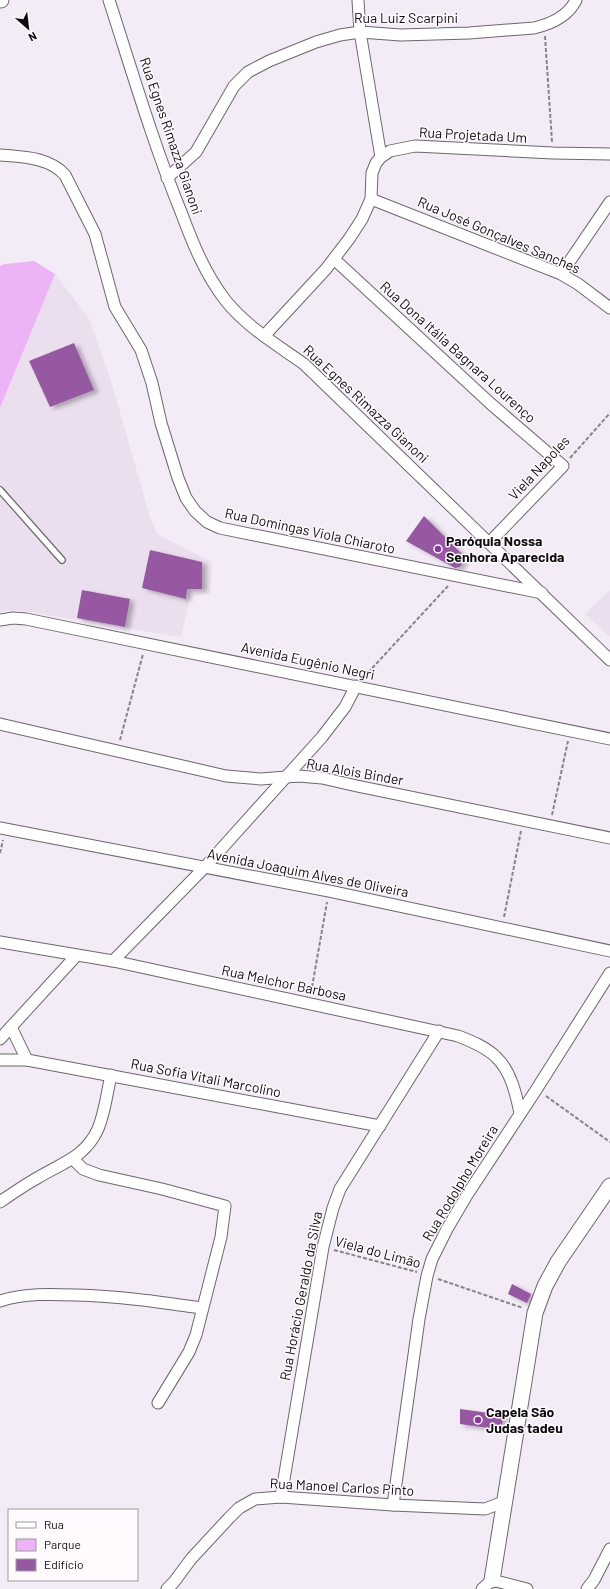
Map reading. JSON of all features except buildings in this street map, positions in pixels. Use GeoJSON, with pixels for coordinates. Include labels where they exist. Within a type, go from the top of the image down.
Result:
{"type":"FeatureCollection","features":[{"type":"Feature","properties":{"kind":"street","name":"Rua Egnes Rimazza Gianoni"},"geometry":{"type":"LineString","coordinates":[[109,0],[167,178],[198,255],[212,283],[228,303],[264,336],[304,364],[489,543],[543,593],[610,660]]}},
{"type":"Feature","properties":{"kind":"street"},"geometry":{"type":"LineString","coordinates":[[264,336],[334,259],[354,232],[371,199],[372,173],[376,163],[381,157],[360,32],[358,0]]}},
{"type":"Feature","properties":{"kind":"street","name":"Rua Luiz Scarpini"},"geometry":{"type":"LineString","coordinates":[[167,178],[196,152],[234,86],[248,72],[269,61],[316,42],[340,35],[360,32],[401,35],[469,33],[534,28],[562,17],[568,13],[576,0]]}},
{"type":"Feature","properties":{"kind":"street","name":"Rua Projetada Um"},"geometry":{"type":"LineString","coordinates":[[381,157],[390,151],[415,146],[553,153],[610,154]]}},
{"type":"Feature","properties":{"kind":"street","name":"Rua Domingas Viola Chiaroto"},"geometry":{"type":"LineString","coordinates":[[0,155],[23,157],[50,163],[58,167],[65,175],[95,234],[101,250],[109,291],[114,307],[141,350],[152,383],[161,423],[178,478],[186,498],[195,512],[207,522],[220,528],[543,593]]}},
{"type":"Feature","properties":{"kind":"street","name":"Rua José Gonçalves Sanches"},"geometry":{"type":"LineString","coordinates":[[371,199],[561,274],[578,284],[610,308]]}},
{"type":"Feature","properties":{"kind":"street"},"geometry":{"type":"LineString","coordinates":[[561,274],[610,202]]}},
{"type":"Feature","properties":{"kind":"street","name":"Rua Dona Itália Bagnara Lourenço"},"geometry":{"type":"LineString","coordinates":[[334,259],[486,399],[563,466]]}},
{"type":"Feature","properties":{"kind":"street","name":"Viela Napoles"},"geometry":{"type":"LineString","coordinates":[[489,543],[563,466]]}},
{"type":"Feature","properties":{"kind":"street","name":"Avenida Eugênio Negri"},"geometry":{"type":"LineString","coordinates":[[0,620],[13,618],[26,619],[610,739]]}},
{"type":"Feature","properties":{"kind":"street"},"geometry":{"type":"LineString","coordinates":[[113,961],[205,867],[322,737],[344,707],[356,686]]}},
{"type":"Feature","properties":{"kind":"street","name":"Rua Alois Binder"},"geometry":{"type":"LineString","coordinates":[[0,724],[226,776],[267,779],[299,776],[322,778],[610,838]]}},
{"type":"Feature","properties":{"kind":"street","name":"Avenida Joaquim Alves de Oliveira"},"geometry":{"type":"LineString","coordinates":[[3,829],[329,891],[610,951]]}},
{"type":"Feature","properties":{"kind":"street","name":"Rua Melchor Barbosa"},"geometry":{"type":"LineString","coordinates":[[0,942],[76,956],[113,961],[439,1031],[465,1039],[479,1045],[496,1057],[514,1087],[520,1113]]}},
{"type":"Feature","properties":{"kind":"street"},"geometry":{"type":"LineString","coordinates":[[0,1038],[76,956]]}},
{"type":"Feature","properties":{"kind":"street","name":"Rua Rodolpho Moreira"},"geometry":{"type":"LineString","coordinates":[[393,1505],[419,1319],[427,1276],[432,1259],[447,1229],[610,973]]}},
{"type":"Feature","properties":{"kind":"street"},"geometry":{"type":"LineString","coordinates":[[11,1027],[27,1060]]}},
{"type":"Feature","properties":{"kind":"street","name":"Rua Horácio Geraldo da Silva"},"geometry":{"type":"LineString","coordinates":[[281,1497],[323,1247],[332,1208],[340,1190],[439,1031]]}},
{"type":"Feature","properties":{"kind":"street","name":"Rua Sofia Vitali Marcolino"},"geometry":{"type":"LineString","coordinates":[[0,1060],[27,1060],[380,1126]]}},
{"type":"Feature","properties":{"kind":"street"},"geometry":{"type":"LineString","coordinates":[[0,1202],[36,1178],[73,1159],[83,1150],[97,1130],[103,1115],[111,1075]]}},
{"type":"Feature","properties":{"kind":"street"},"geometry":{"type":"LineString","coordinates":[[73,1159],[83,1169],[99,1175],[162,1189],[225,1206],[221,1236],[196,1335],[189,1352],[158,1402]]}},
{"type":"Feature","properties":{"kind":"street"},"geometry":{"type":"LineString","coordinates":[[527,1589],[487,1584],[506,1501],[535,1313],[545,1286],[558,1262],[610,1186]]}},
{"type":"Feature","properties":{"kind":"street"},"geometry":{"type":"LineString","coordinates":[[0,1301],[14,1296],[54,1294],[115,1296],[202,1308]]}},
{"type":"Feature","properties":{"kind":"street","name":"Rua Manoel Carlos Pinto"},"geometry":{"type":"LineString","coordinates":[[167,1589],[191,1560],[239,1508],[255,1499],[281,1497],[393,1505],[485,1509],[506,1501]]}},
{"type":"Feature","properties":{"kind":"street"},"geometry":{"type":"LineString","coordinates":[[587,1589],[594,1580],[610,1549]]}},
{"type":"Feature","properties":{"kind":"lane"},"geometry":{"type":"LineString","coordinates":[[0,490],[62,560]]}},
{"type":"Feature","properties":{"kind":"path"},"geometry":{"type":"LineString","coordinates":[[544,25],[553,153]]}},
{"type":"Feature","properties":{"kind":"path","name":"Viela Napoles"},"geometry":{"type":"LineString","coordinates":[[563,466],[610,413]]}},
{"type":"Feature","properties":{"kind":"path"},"geometry":{"type":"LineString","coordinates":[[356,686],[457,576]]}},
{"type":"Feature","properties":{"kind":"path"},"geometry":{"type":"LineString","coordinates":[[118,750],[146,643]]}},
{"type":"Feature","properties":{"kind":"path"},"geometry":{"type":"LineString","coordinates":[[550,825],[570,730]]}},
{"type":"Feature","properties":{"kind":"path"},"geometry":{"type":"LineString","coordinates":[[501,928],[524,820]]}},
{"type":"Feature","properties":{"kind":"path"},"geometry":{"type":"LineString","coordinates":[[0,853],[3,829]]}},
{"type":"Feature","properties":{"kind":"path"},"geometry":{"type":"LineString","coordinates":[[310,1004],[329,891]]}},
{"type":"Feature","properties":{"kind":"path"},"geometry":{"type":"LineString","coordinates":[[536,1090],[610,1142]]}},
{"type":"Feature","properties":{"kind":"path","name":"Viela do Limão"},"geometry":{"type":"LineString","coordinates":[[323,1247],[427,1276],[535,1313]]}},
{"type":"Feature","properties":{"kind":"shaded area"},"geometry":{"type":"Polygon","coordinates":[[[55,274],[89,319],[111,381],[150,517],[157,534],[212,562],[210,593],[190,597],[181,637],[16,610],[0,611],[0,408],[55,274]]]}},
{"type":"Feature","properties":{"kind":"shaded area"},"geometry":{"type":"Polygon","coordinates":[[[610,590],[610,637],[585,614],[610,590]]]}},
{"type":"Feature","properties":{"kind":"green space"},"geometry":{"type":"Polygon","coordinates":[[[34,261],[55,274],[0,408],[0,266],[5,264],[34,261]]]}},
{"type":"Feature","properties":{"kind":"place","name":"Paróquia Nossa Senhora Aparecida"},"geometry":{"type":"Point","coordinates":[438,549]}},
{"type":"Feature","properties":{"kind":"place","name":"Capela São Judas tadeu"},"geometry":{"type":"Point","coordinates":[478,1420]}}]}
